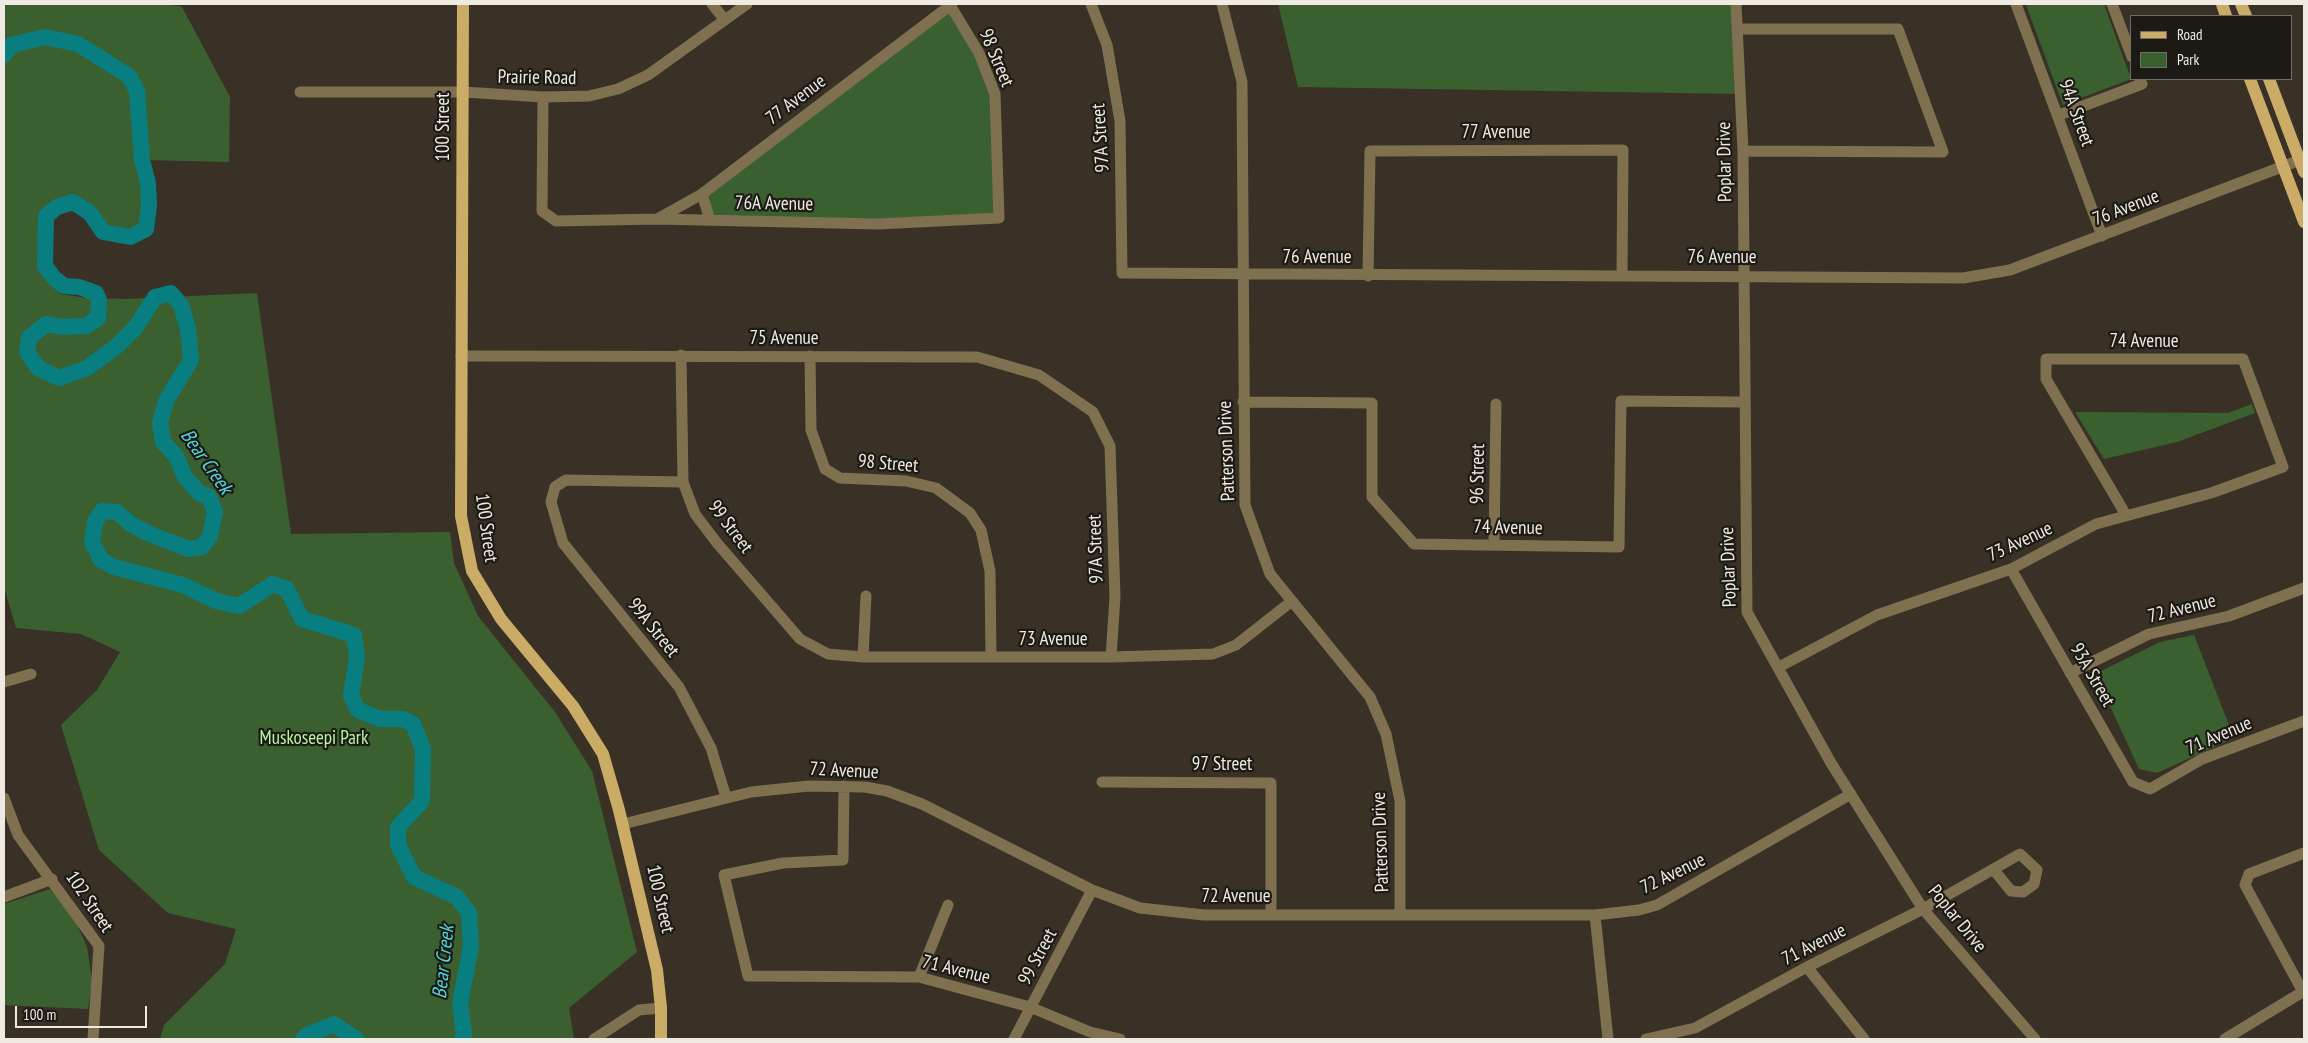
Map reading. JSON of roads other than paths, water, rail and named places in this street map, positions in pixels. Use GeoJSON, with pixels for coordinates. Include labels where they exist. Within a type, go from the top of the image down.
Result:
{"type":"FeatureCollection","features":[{"type":"Feature","properties":{"kind":"main road","name":"100 Street"},"geometry":{"type":"LineString","coordinates":[[462,4],[462,516],[472,571],[501,619],[573,706],[595,739],[611,777],[657,970],[661,1008],[661,1039]]}},
{"type":"Feature","properties":{"kind":"main road"},"geometry":{"type":"LineString","coordinates":[[2250,80],[2304,222]]}},
{"type":"Feature","properties":{"kind":"main road"},"geometry":{"type":"LineString","coordinates":[[2269,80],[2302,166]]}},
{"type":"Feature","properties":{"kind":"street"},"geometry":{"type":"LineString","coordinates":[[712,4],[725,20]]}},
{"type":"Feature","properties":{"kind":"street","name":"Prairie Road"},"geometry":{"type":"LineString","coordinates":[[300,92],[463,92],[543,98],[589,96],[618,89],[648,75],[746,4]]}},
{"type":"Feature","properties":{"kind":"street","name":"77 Avenue"},"geometry":{"type":"LineString","coordinates":[[657,219],[702,194],[951,4]]}},
{"type":"Feature","properties":{"kind":"street","name":"98 Street"},"geometry":{"type":"LineString","coordinates":[[951,4],[979,53],[995,94],[1000,218]]}},
{"type":"Feature","properties":{"kind":"street","name":"97A Street"},"geometry":{"type":"LineString","coordinates":[[1092,4],[1107,45],[1120,121],[1122,273]]}},
{"type":"Feature","properties":{"kind":"street","name":"Patterson Drive"},"geometry":{"type":"LineString","coordinates":[[1222,4],[1242,82],[1244,505],[1270,574],[1370,697],[1386,734],[1400,801],[1400,915]]}},
{"type":"Feature","properties":{"kind":"street","name":"Poplar Drive"},"geometry":{"type":"LineString","coordinates":[[1736,4],[1743,151],[1747,612],[1831,763],[1923,909],[2035,1039]]}},
{"type":"Feature","properties":{"kind":"street","name":"94A Street"},"geometry":{"type":"LineString","coordinates":[[2016,4],[2059,115],[2102,236]]}},
{"type":"Feature","properties":{"kind":"street"},"geometry":{"type":"LineString","coordinates":[[2112,4],[2130,52]]}},
{"type":"Feature","properties":{"kind":"street"},"geometry":{"type":"LineString","coordinates":[[1738,29],[1898,29],[1943,152],[1743,151]]}},
{"type":"Feature","properties":{"kind":"street"},"geometry":{"type":"LineString","coordinates":[[2059,115],[2141,81]]}},
{"type":"Feature","properties":{"kind":"street","name":"76A Avenue"},"geometry":{"type":"LineString","coordinates":[[543,98],[542,211],[556,221],[657,219],[878,224],[1000,218]]}},
{"type":"Feature","properties":{"kind":"street","name":"77 Avenue"},"geometry":{"type":"LineString","coordinates":[[1368,276],[1370,151],[1623,150],[1622,275]]}},
{"type":"Feature","properties":{"kind":"street","name":"76 Avenue"},"geometry":{"type":"LineString","coordinates":[[1122,273],[1368,276],[1622,275],[1963,278],[2010,270],[2283,166],[2302,166]]}},
{"type":"Feature","properties":{"kind":"street"},"geometry":{"type":"LineString","coordinates":[[702,194],[710,220]]}},
{"type":"Feature","properties":{"kind":"street","name":"99 Street"},"geometry":{"type":"LineString","coordinates":[[681,355],[683,482],[695,514],[717,543],[800,639]]}},
{"type":"Feature","properties":{"kind":"street","name":"75 Avenue"},"geometry":{"type":"LineString","coordinates":[[461,356],[976,357],[1039,375],[1093,412]]}},
{"type":"Feature","properties":{"kind":"street","name":"98 Street"},"geometry":{"type":"LineString","coordinates":[[810,356],[811,430],[825,469],[840,478],[906,480],[936,488],[970,513],[981,530],[990,571],[991,657]]}},
{"type":"Feature","properties":{"kind":"street","name":"74 Avenue"},"geometry":{"type":"LineString","coordinates":[[2126,515],[2046,379],[2046,359],[2243,359],[2282,467]]}},
{"type":"Feature","properties":{"kind":"street","name":"74 Avenue"},"geometry":{"type":"LineString","coordinates":[[1243,402],[1372,403],[1372,497],[1414,544],[1620,547],[1621,401],[1744,402]]}},
{"type":"Feature","properties":{"kind":"street","name":"96 Street"},"geometry":{"type":"LineString","coordinates":[[1494,545],[1496,404]]}},
{"type":"Feature","properties":{"kind":"street","name":"97A Street"},"geometry":{"type":"LineString","coordinates":[[1093,412],[1110,446],[1115,597],[1111,658]]}},
{"type":"Feature","properties":{"kind":"street","name":"73 Avenue"},"geometry":{"type":"LineString","coordinates":[[1779,667],[1877,615],[2011,569],[2096,524],[2211,493],[2282,467]]}},
{"type":"Feature","properties":{"kind":"street","name":"99A Street"},"geometry":{"type":"LineString","coordinates":[[683,482],[566,480],[555,487],[551,502],[563,543],[679,687],[710,748],[726,797]]}},
{"type":"Feature","properties":{"kind":"street","name":"93A Street"},"geometry":{"type":"LineString","coordinates":[[2011,569],[2133,782],[2150,790]]}},
{"type":"Feature","properties":{"kind":"street","name":"72 Avenue"},"geometry":{"type":"LineString","coordinates":[[2070,673],[2149,634],[2229,616],[2304,588]]}},
{"type":"Feature","properties":{"kind":"street"},"geometry":{"type":"LineString","coordinates":[[863,657],[866,596]]}},
{"type":"Feature","properties":{"kind":"street","name":"73 Avenue"},"geometry":{"type":"LineString","coordinates":[[800,639],[828,654],[863,657],[1111,658],[1213,654],[1236,645],[1292,601]]}},
{"type":"Feature","properties":{"kind":"street"},"geometry":{"type":"LineString","coordinates":[[4,682],[31,674]]}},
{"type":"Feature","properties":{"kind":"street","name":"71 Avenue"},"geometry":{"type":"LineString","coordinates":[[2150,790],[2202,759],[2304,721]]}},
{"type":"Feature","properties":{"kind":"street","name":"97 Street"},"geometry":{"type":"LineString","coordinates":[[1102,782],[1271,783],[1271,914]]}},
{"type":"Feature","properties":{"kind":"street","name":"71 Avenue"},"geometry":{"type":"LineString","coordinates":[[844,786],[843,860],[783,863],[724,874],[748,976],[918,977],[1030,1007],[1090,1032],[1120,1039]]}},
{"type":"Feature","properties":{"kind":"street","name":"72 Avenue"},"geometry":{"type":"LineString","coordinates":[[623,824],[726,797],[776,788],[865,787],[907,797],[1092,890],[1140,908],[1204,915],[1595,915],[1639,910],[1657,905],[1851,794]]}},
{"type":"Feature","properties":{"kind":"street","name":"102 Street"},"geometry":{"type":"LineString","coordinates":[[4,798],[18,834],[99,946],[93,1039]]}},
{"type":"Feature","properties":{"kind":"street"},"geometry":{"type":"LineString","coordinates":[[2225,1039],[2304,991],[2245,885],[2249,874],[2304,853]]}},
{"type":"Feature","properties":{"kind":"street","name":"71 Avenue"},"geometry":{"type":"LineString","coordinates":[[1646,1039],[1695,1028],[1807,967],[1923,909],[1994,870]]}},
{"type":"Feature","properties":{"kind":"street"},"geometry":{"type":"LineString","coordinates":[[4,896],[52,879]]}},
{"type":"Feature","properties":{"kind":"street","name":"99 Street"},"geometry":{"type":"LineString","coordinates":[[1014,1039],[1092,890]]}},
{"type":"Feature","properties":{"kind":"street"},"geometry":{"type":"LineString","coordinates":[[918,977],[948,905]]}},
{"type":"Feature","properties":{"kind":"street"},"geometry":{"type":"LineString","coordinates":[[1595,915],[1608,1039]]}},
{"type":"Feature","properties":{"kind":"street"},"geometry":{"type":"LineString","coordinates":[[1807,967],[1864,1039]]}},
{"type":"Feature","properties":{"kind":"street"},"geometry":{"type":"LineString","coordinates":[[594,1039],[639,1010],[661,1008]]}},
{"type":"Feature","properties":{"kind":"waterway","name":"Bear Creek"},"geometry":{"type":"LineString","coordinates":[[4,55],[11,45],[45,37],[78,44],[129,76],[137,91],[142,160],[148,183],[149,206],[146,229],[130,237],[103,232],[90,213],[73,202],[57,207],[46,216],[45,266],[54,278],[64,286],[79,287],[96,293],[99,300],[98,318],[86,326],[62,327],[46,324],[29,338],[27,352],[38,368],[59,378],[87,368],[117,346],[136,327],[155,297],[171,293],[181,305],[188,329],[191,360],[166,401],[160,423],[163,442],[176,456],[185,477],[199,493],[209,497],[215,512],[210,536],[202,547],[189,549],[132,525],[117,512],[102,511],[95,522],[92,542],[101,560],[114,567],[183,585],[216,601],[239,606],[273,584],[287,589],[302,619],[354,635],[357,657],[351,696],[358,710],[380,719],[403,719],[413,724],[423,749],[422,801],[398,827],[398,845],[414,877],[457,897],[469,913],[471,946],[460,1004],[464,1034],[462,1039]]}},
{"type":"Feature","properties":{"kind":"waterway","name":"Bear Creek"},"geometry":{"type":"LineString","coordinates":[[303,1039],[307,1035],[334,1024],[356,1039]]}},
{"type":"Feature","properties":{"kind":"park label","name":"Muskoseepi Park"},"geometry":{"type":"Point","coordinates":[314,739]}}]}
